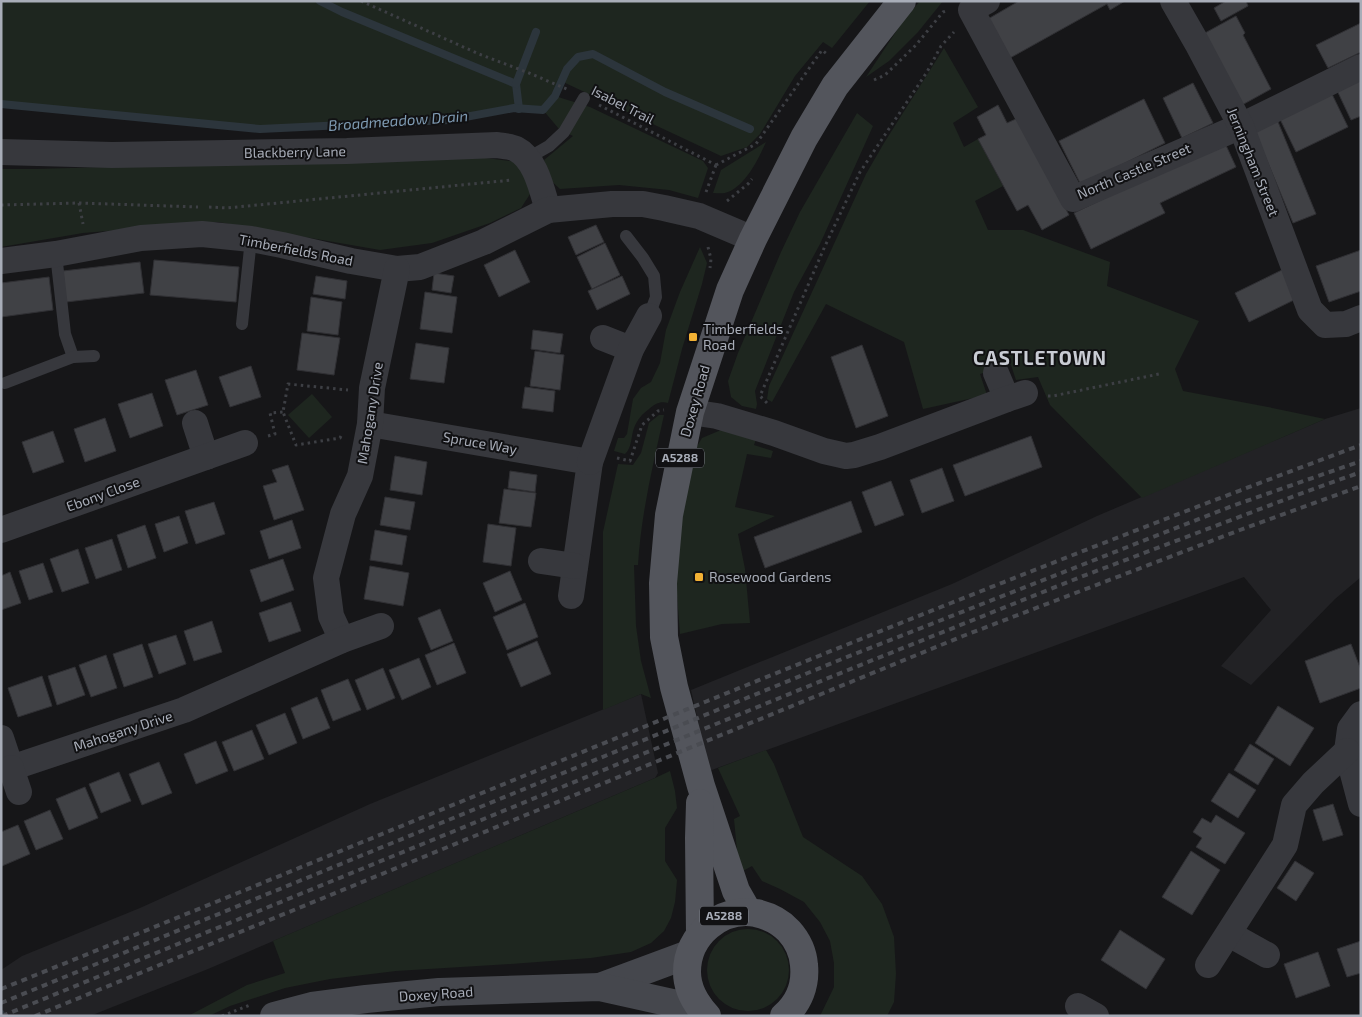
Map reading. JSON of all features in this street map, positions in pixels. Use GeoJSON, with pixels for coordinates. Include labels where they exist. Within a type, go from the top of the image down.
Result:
{"type":"FeatureCollection","features":[{"type":"Feature","properties":{"kind":"main road","name":"Doxey Road"},"geometry":{"type":"LineString","coordinates":[[748,912],[736,891],[698,775],[674,687],[664,637],[663,583],[680,411],[753,239],[804,138],[835,86],[902,1]]}},
{"type":"Feature","properties":{"kind":"main road","name":"Doxey Road"},"geometry":{"type":"LineString","coordinates":[[695,944],[699,856],[698,775]]}},
{"type":"Feature","properties":{"kind":"main road","name":"A5288"},"geometry":{"type":"LineString","coordinates":[[703,1011],[690,990],[687,972],[695,944],[710,924],[721,917],[734,913],[748,912],[766,915],[783,924],[796,939],[804,956],[805,975],[801,994],[788,1014]]}},
{"type":"Feature","properties":{"kind":"street","name":"Jerningham Street"},"geometry":{"type":"LineString","coordinates":[[1173,1],[1241,126],[1310,310],[1325,325],[1346,324],[1361,318]]}},
{"type":"Feature","properties":{"kind":"street","name":"North Castle Street"},"geometry":{"type":"LineString","coordinates":[[979,6],[1074,199],[1241,126],[1361,67]]}},
{"type":"Feature","properties":{"kind":"street","name":"Blackberry Lane"},"geometry":{"type":"LineString","coordinates":[[1,152],[161,154],[347,151],[490,145],[516,148],[533,168]]}},
{"type":"Feature","properties":{"kind":"street"},"geometry":{"type":"LineString","coordinates":[[533,168],[548,210]]}},
{"type":"Feature","properties":{"kind":"street","name":"Timberfields Road"},"geometry":{"type":"LineString","coordinates":[[1,261],[56,254],[141,238],[202,234],[251,239],[397,269],[420,267],[484,242],[548,210],[612,204],[643,204],[699,216],[753,239]]}},
{"type":"Feature","properties":{"kind":"street","name":"Mahogany Drive"},"geometry":{"type":"LineString","coordinates":[[342,640],[331,616],[326,578],[343,514],[360,476],[370,424],[372,388],[397,269]]}},
{"type":"Feature","properties":{"kind":"street"},"geometry":{"type":"LineString","coordinates":[[571,596],[590,462],[631,348],[649,316]]}},
{"type":"Feature","properties":{"kind":"street"},"geometry":{"type":"LineString","coordinates":[[603,338],[631,348]]}},
{"type":"Feature","properties":{"kind":"street"},"geometry":{"type":"LineString","coordinates":[[680,411],[717,416],[774,433],[824,451],[846,456],[880,447],[1016,396],[996,373]]}},
{"type":"Feature","properties":{"kind":"street"},"geometry":{"type":"LineString","coordinates":[[195,424],[206,457]]}},
{"type":"Feature","properties":{"kind":"street","name":"Spruce Way"},"geometry":{"type":"LineString","coordinates":[[370,424],[590,462]]}},
{"type":"Feature","properties":{"kind":"street","name":"Ebony Close"},"geometry":{"type":"LineString","coordinates":[[1,530],[245,444]]}},
{"type":"Feature","properties":{"kind":"street"},"geometry":{"type":"LineString","coordinates":[[541,561],[575,566]]}},
{"type":"Feature","properties":{"kind":"street","name":"Mahogany Drive"},"geometry":{"type":"LineString","coordinates":[[11,768],[184,710],[342,640],[381,626]]}},
{"type":"Feature","properties":{"kind":"street"},"geometry":{"type":"LineString","coordinates":[[1361,714],[1350,729],[1347,751],[1361,804]]}},
{"type":"Feature","properties":{"kind":"street"},"geometry":{"type":"LineString","coordinates":[[1,738],[19,792]]}},
{"type":"Feature","properties":{"kind":"street"},"geometry":{"type":"LineString","coordinates":[[1208,965],[1285,845],[1294,805],[1313,783],[1347,751]]}},
{"type":"Feature","properties":{"kind":"street"},"geometry":{"type":"LineString","coordinates":[[1229,934],[1267,955]]}},
{"type":"Feature","properties":{"kind":"street","name":"Doxey Road"},"geometry":{"type":"LineString","coordinates":[[600,987],[695,944]]}},
{"type":"Feature","properties":{"kind":"street","name":"Doxey Road"},"geometry":{"type":"LineString","coordinates":[[266,1009],[312,1006],[439,992],[600,987],[703,1011]]}},
{"type":"Feature","properties":{"kind":"lane"},"geometry":{"type":"LineString","coordinates":[[533,168],[549,146],[564,132],[584,98]]}},
{"type":"Feature","properties":{"kind":"lane"},"geometry":{"type":"LineString","coordinates":[[626,236],[654,276],[656,298],[649,316]]}},
{"type":"Feature","properties":{"kind":"lane"},"geometry":{"type":"LineString","coordinates":[[242,324],[251,239]]}},
{"type":"Feature","properties":{"kind":"lane"},"geometry":{"type":"LineString","coordinates":[[56,254],[65,334],[73,356]]}},
{"type":"Feature","properties":{"kind":"lane"},"geometry":{"type":"LineString","coordinates":[[5,383],[73,356],[94,356]]}},
{"type":"Feature","properties":{"kind":"path","name":"Isabel Trail"},"geometry":{"type":"LineString","coordinates":[[361,1],[479,54],[565,88],[716,165]]}},
{"type":"Feature","properties":{"kind":"path"},"geometry":{"type":"LineString","coordinates":[[872,81],[885,75],[910,51],[943,12],[979,6]]}},
{"type":"Feature","properties":{"kind":"path"},"geometry":{"type":"LineString","coordinates":[[774,433],[778,418],[760,396],[825,246],[860,172],[927,72],[942,46],[979,6]]}},
{"type":"Feature","properties":{"kind":"path"},"geometry":{"type":"LineString","coordinates":[[704,197],[716,165],[756,144],[822,50],[831,57]]}},
{"type":"Feature","properties":{"kind":"path"},"geometry":{"type":"LineString","coordinates":[[1,205],[79,203],[227,208],[533,168]]}},
{"type":"Feature","properties":{"kind":"path"},"geometry":{"type":"LineString","coordinates":[[719,200],[726,202]]}},
{"type":"Feature","properties":{"kind":"path"},"geometry":{"type":"LineString","coordinates":[[1016,396],[1053,396],[1159,374]]}},
{"type":"Feature","properties":{"kind":"path"},"geometry":{"type":"LineString","coordinates":[[342,431],[340,438],[296,445],[283,412],[288,384],[349,390],[348,399]]}},
{"type":"Feature","properties":{"kind":"path"},"geometry":{"type":"LineString","coordinates":[[590,462],[614,457],[630,461],[642,425],[658,410],[680,411]]}},
{"type":"Feature","properties":{"kind":"path"},"geometry":{"type":"LineString","coordinates":[[222,1016],[266,1009]]}},
{"type":"Feature","properties":{"kind":"shaded area"},"geometry":{"type":"Polygon","coordinates":[[[1,1],[870,1],[832,48],[823,42],[795,76],[760,134],[747,147],[721,156],[561,81],[555,96],[590,107],[703,161],[708,168],[698,198],[669,190],[619,185],[560,189],[547,177],[544,160],[573,136],[559,129],[543,110],[514,108],[449,120],[260,129],[1,104],[1,1]]]}},
{"type":"Feature","properties":{"kind":"shaded area"},"geometry":{"type":"Polygon","coordinates":[[[920,1],[943,1],[918,32],[889,61],[866,77],[903,21],[920,1]]]}},
{"type":"Feature","properties":{"kind":"shaded area"},"geometry":{"type":"Polygon","coordinates":[[[944,48],[978,107],[953,123],[964,147],[978,139],[1003,186],[975,201],[988,230],[1023,230],[1110,262],[1107,286],[1199,321],[1175,369],[1183,391],[1325,419],[1142,498],[1050,405],[1038,377],[1016,380],[1011,365],[980,374],[987,395],[923,409],[904,342],[826,304],[772,402],[767,399],[769,386],[866,174],[944,48]]]}},
{"type":"Feature","properties":{"kind":"shaded area"},"geometry":{"type":"Polygon","coordinates":[[[857,113],[873,126],[820,244],[794,292],[755,391],[756,409],[742,406],[731,397],[728,381],[738,353],[800,212],[857,113]]]}},
{"type":"Feature","properties":{"kind":"shaded area"},"geometry":{"type":"Polygon","coordinates":[[[766,142],[756,163],[741,183],[726,193],[713,193],[721,170],[766,142]]]}},
{"type":"Feature","properties":{"kind":"shaded area"},"geometry":{"type":"Polygon","coordinates":[[[478,157],[517,162],[532,191],[521,208],[490,223],[432,243],[380,250],[218,222],[83,233],[1,247],[1,169],[478,157]]]}},
{"type":"Feature","properties":{"kind":"shaded area"},"geometry":{"type":"Polygon","coordinates":[[[700,247],[707,263],[668,403],[656,404],[640,417],[634,428],[629,449],[625,454],[614,451],[618,438],[624,438],[627,434],[633,399],[641,388],[651,382],[660,363],[666,330],[700,247]]]}},
{"type":"Feature","properties":{"kind":"shaded area"},"geometry":{"type":"Polygon","coordinates":[[[312,394],[332,417],[309,438],[288,415],[312,394]]]}},
{"type":"Feature","properties":{"kind":"shaded area"},"geometry":{"type":"Polygon","coordinates":[[[1361,408],[1361,577],[1335,599],[1251,685],[1221,666],[1271,610],[1244,577],[709,771],[691,690],[952,584],[1097,516],[1325,419],[1361,408]]]}},
{"type":"Feature","properties":{"kind":"shaded area"},"geometry":{"type":"Polygon","coordinates":[[[659,415],[664,415],[645,508],[638,565],[634,565],[636,626],[641,661],[651,698],[641,694],[603,710],[603,532],[618,464],[633,465],[641,453],[649,423],[659,415]]]}},
{"type":"Feature","properties":{"kind":"shaded area"},"geometry":{"type":"Polygon","coordinates":[[[721,430],[757,437],[754,445],[773,451],[771,458],[747,454],[735,507],[775,516],[738,534],[745,569],[750,623],[722,624],[680,634],[677,596],[677,554],[680,517],[694,451],[702,438],[721,430]]]}},
{"type":"Feature","properties":{"kind":"shaded area"},"geometry":{"type":"Polygon","coordinates":[[[641,694],[658,773],[655,778],[208,969],[90,1016],[1,1016],[1,970],[22,956],[140,908],[370,804],[641,694]]]}},
{"type":"Feature","properties":{"kind":"shaded area"},"geometry":{"type":"Polygon","coordinates":[[[766,750],[774,764],[803,837],[862,876],[882,904],[894,937],[896,974],[894,1002],[887,1016],[820,1016],[834,987],[834,963],[830,941],[820,922],[804,902],[762,881],[752,866],[741,872],[738,861],[734,819],[740,816],[718,768],[766,750]]]}},
{"type":"Feature","properties":{"kind":"shaded area"},"geometry":{"type":"Polygon","coordinates":[[[670,771],[677,808],[665,828],[665,861],[677,880],[675,902],[671,918],[664,931],[651,943],[631,952],[591,958],[396,971],[330,979],[285,988],[230,1006],[209,1016],[188,1016],[247,985],[285,973],[273,941],[670,771]]]}},
{"type":"Feature","properties":{"kind":"shaded area"},"geometry":{"type":"Polygon","coordinates":[[[748,929],[764,932],[777,941],[786,954],[789,970],[786,986],[777,999],[764,1008],[748,1011],[732,1008],[719,999],[710,986],[707,970],[710,954],[719,941],[732,932],[748,929]]]}},
{"type":"Feature","properties":{"kind":"building"},"geometry":{"type":"Polygon","coordinates":[[[1019,1],[1125,1],[1110,10],[1107,4],[1010,58],[988,19],[1019,1]]]}},
{"type":"Feature","properties":{"kind":"building"},"geometry":{"type":"Polygon","coordinates":[[[1226,1],[1246,1],[1248,6],[1221,21],[1214,8],[1226,1]]]}},
{"type":"Feature","properties":{"kind":"building"},"geometry":{"type":"Polygon","coordinates":[[[1236,16],[1245,33],[1243,35],[1271,89],[1242,105],[1205,33],[1236,16]]]}},
{"type":"Feature","properties":{"kind":"building"},"geometry":{"type":"Polygon","coordinates":[[[1361,23],[1361,52],[1328,68],[1316,45],[1361,23]]]}},
{"type":"Feature","properties":{"kind":"building"},"geometry":{"type":"Polygon","coordinates":[[[1361,72],[1361,116],[1351,120],[1334,84],[1361,72]]]}},
{"type":"Feature","properties":{"kind":"building"},"geometry":{"type":"Polygon","coordinates":[[[1193,83],[1213,123],[1182,138],[1163,98],[1193,83]]]}},
{"type":"Feature","properties":{"kind":"building"},"geometry":{"type":"Polygon","coordinates":[[[1330,90],[1348,127],[1296,152],[1278,115],[1330,90]]]}},
{"type":"Feature","properties":{"kind":"building"},"geometry":{"type":"Polygon","coordinates":[[[1144,99],[1165,143],[1081,185],[1059,141],[1144,99]]]}},
{"type":"Feature","properties":{"kind":"building"},"geometry":{"type":"Polygon","coordinates":[[[998,105],[1007,123],[1018,118],[1069,215],[1042,230],[1028,205],[1017,211],[978,139],[986,135],[977,117],[998,105]]]}},
{"type":"Feature","properties":{"kind":"building"},"geometry":{"type":"Polygon","coordinates":[[[1276,117],[1316,214],[1293,223],[1253,127],[1276,117]]]}},
{"type":"Feature","properties":{"kind":"building"},"geometry":{"type":"Polygon","coordinates":[[[1224,141],[1236,167],[1160,203],[1165,213],[1091,249],[1074,213],[1224,141]]]}},
{"type":"Feature","properties":{"kind":"building"},"geometry":{"type":"Polygon","coordinates":[[[596,225],[604,242],[576,255],[568,237],[596,225]]]}},
{"type":"Feature","properties":{"kind":"building"},"geometry":{"type":"Polygon","coordinates":[[[605,243],[620,275],[592,289],[577,257],[605,243]]]}},
{"type":"Feature","properties":{"kind":"building"},"geometry":{"type":"Polygon","coordinates":[[[515,250],[530,282],[499,297],[484,265],[515,250]]]}},
{"type":"Feature","properties":{"kind":"building"},"geometry":{"type":"Polygon","coordinates":[[[1361,250],[1361,291],[1329,302],[1316,266],[1361,250]]]}},
{"type":"Feature","properties":{"kind":"building"},"geometry":{"type":"Polygon","coordinates":[[[154,260],[239,267],[236,302],[150,295],[154,260]]]}},
{"type":"Feature","properties":{"kind":"building"},"geometry":{"type":"Polygon","coordinates":[[[140,262],[144,293],[66,302],[63,271],[140,262]]]}},
{"type":"Feature","properties":{"kind":"building"},"geometry":{"type":"Polygon","coordinates":[[[1284,269],[1298,298],[1249,322],[1235,293],[1284,269]]]}},
{"type":"Feature","properties":{"kind":"building"},"geometry":{"type":"Polygon","coordinates":[[[434,273],[454,276],[451,293],[432,290],[434,273]]]}},
{"type":"Feature","properties":{"kind":"building"},"geometry":{"type":"Polygon","coordinates":[[[316,276],[347,281],[345,299],[313,294],[316,276]]]}},
{"type":"Feature","properties":{"kind":"building"},"geometry":{"type":"Polygon","coordinates":[[[622,276],[630,294],[597,310],[588,291],[622,276]]]}},
{"type":"Feature","properties":{"kind":"building"},"geometry":{"type":"Polygon","coordinates":[[[49,277],[53,310],[1,317],[1,283],[49,277]]]}},
{"type":"Feature","properties":{"kind":"building"},"geometry":{"type":"Polygon","coordinates":[[[425,292],[457,297],[452,333],[420,329],[425,292]]]}},
{"type":"Feature","properties":{"kind":"building"},"geometry":{"type":"Polygon","coordinates":[[[311,297],[342,302],[338,335],[307,331],[311,297]]]}},
{"type":"Feature","properties":{"kind":"building"},"geometry":{"type":"Polygon","coordinates":[[[533,330],[563,334],[560,353],[531,349],[533,330]]]}},
{"type":"Feature","properties":{"kind":"building"},"geometry":{"type":"Polygon","coordinates":[[[302,333],[340,338],[334,375],[297,370],[302,333]]]}},
{"type":"Feature","properties":{"kind":"building"},"geometry":{"type":"Polygon","coordinates":[[[416,343],[449,348],[444,383],[410,379],[416,343]]]}},
{"type":"Feature","properties":{"kind":"building"},"geometry":{"type":"Polygon","coordinates":[[[862,345],[888,416],[856,428],[831,357],[862,345]]]}},
{"type":"Feature","properties":{"kind":"building"},"geometry":{"type":"Polygon","coordinates":[[[535,351],[564,355],[560,390],[530,386],[535,351]]]}},
{"type":"Feature","properties":{"kind":"building"},"geometry":{"type":"Polygon","coordinates":[[[251,366],[261,397],[230,407],[219,377],[251,366]]]}},
{"type":"Feature","properties":{"kind":"building"},"geometry":{"type":"Polygon","coordinates":[[[196,370],[208,405],[177,415],[165,380],[196,370]]]}},
{"type":"Feature","properties":{"kind":"building"},"geometry":{"type":"Polygon","coordinates":[[[525,387],[555,391],[553,412],[522,408],[525,387]]]}},
{"type":"Feature","properties":{"kind":"building"},"geometry":{"type":"Polygon","coordinates":[[[152,393],[163,426],[130,438],[118,404],[152,393]]]}},
{"type":"Feature","properties":{"kind":"building"},"geometry":{"type":"Polygon","coordinates":[[[105,418],[116,451],[85,462],[74,429],[105,418]]]}},
{"type":"Feature","properties":{"kind":"building"},"geometry":{"type":"Polygon","coordinates":[[[53,431],[64,462],[33,473],[22,442],[53,431]]]}},
{"type":"Feature","properties":{"kind":"building"},"geometry":{"type":"Polygon","coordinates":[[[1031,436],[1042,467],[965,496],[953,465],[1031,436]]]}},
{"type":"Feature","properties":{"kind":"building"},"geometry":{"type":"Polygon","coordinates":[[[395,456],[427,462],[422,495],[390,490],[395,456]]]}},
{"type":"Feature","properties":{"kind":"building"},"geometry":{"type":"Polygon","coordinates":[[[288,465],[304,510],[274,520],[263,486],[277,482],[272,470],[288,465]]]}},
{"type":"Feature","properties":{"kind":"building"},"geometry":{"type":"Polygon","coordinates":[[[942,468],[954,501],[922,513],[910,480],[942,468]]]}},
{"type":"Feature","properties":{"kind":"building"},"geometry":{"type":"Polygon","coordinates":[[[510,471],[537,475],[535,492],[508,488],[510,471]]]}},
{"type":"Feature","properties":{"kind":"building"},"geometry":{"type":"Polygon","coordinates":[[[891,481],[904,515],[875,526],[862,492],[891,481]]]}},
{"type":"Feature","properties":{"kind":"building"},"geometry":{"type":"Polygon","coordinates":[[[504,489],[536,493],[531,527],[499,523],[504,489]]]}},
{"type":"Feature","properties":{"kind":"building"},"geometry":{"type":"Polygon","coordinates":[[[385,497],[415,502],[410,530],[380,525],[385,497]]]}},
{"type":"Feature","properties":{"kind":"building"},"geometry":{"type":"Polygon","coordinates":[[[851,501],[862,532],[765,568],[754,537],[851,501]]]}},
{"type":"Feature","properties":{"kind":"building"},"geometry":{"type":"Polygon","coordinates":[[[214,502],[225,534],[196,544],[185,511],[214,502]]]}},
{"type":"Feature","properties":{"kind":"building"},"geometry":{"type":"Polygon","coordinates":[[[179,516],[188,543],[164,552],[155,524],[179,516]]]}},
{"type":"Feature","properties":{"kind":"building"},"geometry":{"type":"Polygon","coordinates":[[[292,520],[301,548],[269,559],[260,531],[292,520]]]}},
{"type":"Feature","properties":{"kind":"building"},"geometry":{"type":"Polygon","coordinates":[[[488,524],[516,528],[511,566],[483,562],[488,524]]]}},
{"type":"Feature","properties":{"kind":"building"},"geometry":{"type":"Polygon","coordinates":[[[145,525],[156,558],[128,568],[117,535],[145,525]]]}},
{"type":"Feature","properties":{"kind":"building"},"geometry":{"type":"Polygon","coordinates":[[[375,530],[407,536],[402,565],[370,560],[375,530]]]}},
{"type":"Feature","properties":{"kind":"building"},"geometry":{"type":"Polygon","coordinates":[[[112,539],[122,570],[96,579],[85,548],[112,539]]]}},
{"type":"Feature","properties":{"kind":"building"},"geometry":{"type":"Polygon","coordinates":[[[78,549],[89,583],[62,592],[50,559],[78,549]]]}},
{"type":"Feature","properties":{"kind":"building"},"geometry":{"type":"Polygon","coordinates":[[[283,559],[294,590],[261,602],[250,570],[283,559]]]}},
{"type":"Feature","properties":{"kind":"building"},"geometry":{"type":"Polygon","coordinates":[[[43,563],[53,592],[29,600],[19,571],[43,563]]]}},
{"type":"Feature","properties":{"kind":"building"},"geometry":{"type":"Polygon","coordinates":[[[370,566],[409,573],[403,606],[364,599],[370,566]]]}},
{"type":"Feature","properties":{"kind":"building"},"geometry":{"type":"Polygon","coordinates":[[[510,571],[522,600],[495,612],[483,583],[510,571]]]}},
{"type":"Feature","properties":{"kind":"building"},"geometry":{"type":"Polygon","coordinates":[[[10,572],[21,603],[1,610],[1,576],[10,572]]]}},
{"type":"Feature","properties":{"kind":"building"},"geometry":{"type":"Polygon","coordinates":[[[291,602],[301,631],[269,642],[259,613],[291,602]]]}},
{"type":"Feature","properties":{"kind":"building"},"geometry":{"type":"Polygon","coordinates":[[[525,603],[538,637],[507,650],[493,617],[525,603]]]}},
{"type":"Feature","properties":{"kind":"building"},"geometry":{"type":"Polygon","coordinates":[[[440,609],[453,641],[431,650],[418,618],[440,609]]]}},
{"type":"Feature","properties":{"kind":"building"},"geometry":{"type":"Polygon","coordinates":[[[212,621],[222,652],[194,661],[184,631],[212,621]]]}},
{"type":"Feature","properties":{"kind":"building"},"geometry":{"type":"Polygon","coordinates":[[[176,635],[186,664],[159,674],[148,644],[176,635]]]}},
{"type":"Feature","properties":{"kind":"building"},"geometry":{"type":"Polygon","coordinates":[[[537,641],[551,674],[521,687],[507,654],[537,641]]]}},
{"type":"Feature","properties":{"kind":"building"},"geometry":{"type":"Polygon","coordinates":[[[454,643],[466,673],[437,685],[425,655],[454,643]]]}},
{"type":"Feature","properties":{"kind":"building"},"geometry":{"type":"Polygon","coordinates":[[[142,644],[153,677],[124,687],[113,654],[142,644]]]}},
{"type":"Feature","properties":{"kind":"building"},"geometry":{"type":"Polygon","coordinates":[[[1351,644],[1361,670],[1361,688],[1320,703],[1305,661],[1351,644]]]}},
{"type":"Feature","properties":{"kind":"building"},"geometry":{"type":"Polygon","coordinates":[[[106,655],[117,688],[91,697],[79,665],[106,655]]]}},
{"type":"Feature","properties":{"kind":"building"},"geometry":{"type":"Polygon","coordinates":[[[419,658],[431,687],[402,700],[389,670],[419,658]]]}},
{"type":"Feature","properties":{"kind":"building"},"geometry":{"type":"Polygon","coordinates":[[[75,667],[85,695],[57,705],[48,676],[75,667]]]}},
{"type":"Feature","properties":{"kind":"building"},"geometry":{"type":"Polygon","coordinates":[[[383,668],[395,698],[367,710],[355,680],[383,668]]]}},
{"type":"Feature","properties":{"kind":"building"},"geometry":{"type":"Polygon","coordinates":[[[42,676],[52,706],[18,717],[8,688],[42,676]]]}},
{"type":"Feature","properties":{"kind":"building"},"geometry":{"type":"Polygon","coordinates":[[[348,679],[361,710],[333,721],[321,690],[348,679]]]}},
{"type":"Feature","properties":{"kind":"building"},"geometry":{"type":"Polygon","coordinates":[[[317,697],[330,728],[303,739],[291,708],[317,697]]]}},
{"type":"Feature","properties":{"kind":"building"},"geometry":{"type":"Polygon","coordinates":[[[1278,706],[1314,728],[1290,766],[1255,743],[1278,706]]]}},
{"type":"Feature","properties":{"kind":"building"},"geometry":{"type":"Polygon","coordinates":[[[285,713],[297,743],[269,755],[256,725],[285,713]]]}},
{"type":"Feature","properties":{"kind":"building"},"geometry":{"type":"Polygon","coordinates":[[[252,730],[264,759],[234,771],[222,742],[252,730]]]}},
{"type":"Feature","properties":{"kind":"building"},"geometry":{"type":"Polygon","coordinates":[[[216,741],[228,771],[196,784],[184,754],[216,741]]]}},
{"type":"Feature","properties":{"kind":"building"},"geometry":{"type":"Polygon","coordinates":[[[1250,744],[1274,759],[1258,785],[1234,770],[1250,744]]]}},
{"type":"Feature","properties":{"kind":"building"},"geometry":{"type":"Polygon","coordinates":[[[159,762],[172,793],[142,805],[129,774],[159,762]]]}},
{"type":"Feature","properties":{"kind":"building"},"geometry":{"type":"Polygon","coordinates":[[[119,772],[131,801],[101,813],[89,784],[119,772]]]}},
{"type":"Feature","properties":{"kind":"building"},"geometry":{"type":"Polygon","coordinates":[[[1229,773],[1256,790],[1238,818],[1211,801],[1229,773]]]}},
{"type":"Feature","properties":{"kind":"building"},"geometry":{"type":"Polygon","coordinates":[[[85,787],[98,818],[69,830],[56,799],[85,787]]]}},
{"type":"Feature","properties":{"kind":"building"},"geometry":{"type":"Polygon","coordinates":[[[1333,804],[1343,835],[1323,841],[1313,810],[1333,804]]]}},
{"type":"Feature","properties":{"kind":"building"},"geometry":{"type":"Polygon","coordinates":[[[50,810],[63,839],[36,850],[24,821],[50,810]]]}},
{"type":"Feature","properties":{"kind":"building"},"geometry":{"type":"Polygon","coordinates":[[[1216,815],[1245,833],[1225,864],[1196,847],[1202,838],[1193,832],[1202,818],[1211,823],[1216,815]]]}},
{"type":"Feature","properties":{"kind":"building"},"geometry":{"type":"Polygon","coordinates":[[[18,825],[30,854],[2,866],[1,832],[18,825]]]}},
{"type":"Feature","properties":{"kind":"building"},"geometry":{"type":"Polygon","coordinates":[[[1191,851],[1220,870],[1192,915],[1162,897],[1191,851]]]}},
{"type":"Feature","properties":{"kind":"building"},"geometry":{"type":"Polygon","coordinates":[[[1295,861],[1314,873],[1296,901],[1277,888],[1295,861]]]}},
{"type":"Feature","properties":{"kind":"building"},"geometry":{"type":"Polygon","coordinates":[[[1120,930],[1165,959],[1146,989],[1101,960],[1120,930]]]}},
{"type":"Feature","properties":{"kind":"building"},"geometry":{"type":"Polygon","coordinates":[[[1361,941],[1361,973],[1347,977],[1337,949],[1361,941]]]}},
{"type":"Feature","properties":{"kind":"building"},"geometry":{"type":"Polygon","coordinates":[[[1318,952],[1330,986],[1296,998],[1284,964],[1318,952]]]}},
{"type":"Feature","properties":{"kind":"waterway"},"geometry":{"type":"LineString","coordinates":[[320,1],[342,12],[516,84],[519,109]]}},
{"type":"Feature","properties":{"kind":"waterway"},"geometry":{"type":"LineString","coordinates":[[516,84],[536,32]]}},
{"type":"Feature","properties":{"kind":"waterway","name":"Broadmeadow Drain"},"geometry":{"type":"LineString","coordinates":[[1,104],[260,129],[449,120],[514,108],[543,110],[555,96],[567,69],[578,57],[593,54],[665,92],[750,129]]}},
{"type":"Feature","properties":{"kind":"railway"},"geometry":{"type":"LineString","coordinates":[[1,989],[679,712],[1019,576],[1361,445]]}},
{"type":"Feature","properties":{"kind":"railway"},"geometry":{"type":"LineString","coordinates":[[1,1003],[842,659],[1232,506],[1361,461]]}},
{"type":"Feature","properties":{"kind":"railway"},"geometry":{"type":"LineString","coordinates":[[2,1016],[848,670],[1078,578],[1361,472]]}},
{"type":"Feature","properties":{"kind":"railway"},"geometry":{"type":"LineString","coordinates":[[35,1016],[963,636],[1240,530],[1361,486]]}},
{"type":"Feature","properties":{"kind":"place","name":"Timberfields Road"},"geometry":{"type":"Point","coordinates":[693,337]}},
{"type":"Feature","properties":{"kind":"place","name":"Rosewood Gardens"},"geometry":{"type":"Point","coordinates":[699,577]}},
{"type":"Feature","properties":{"kind":"district","name":"CASTLETOWN"},"geometry":{"type":"Point","coordinates":[1040,358]}}]}
